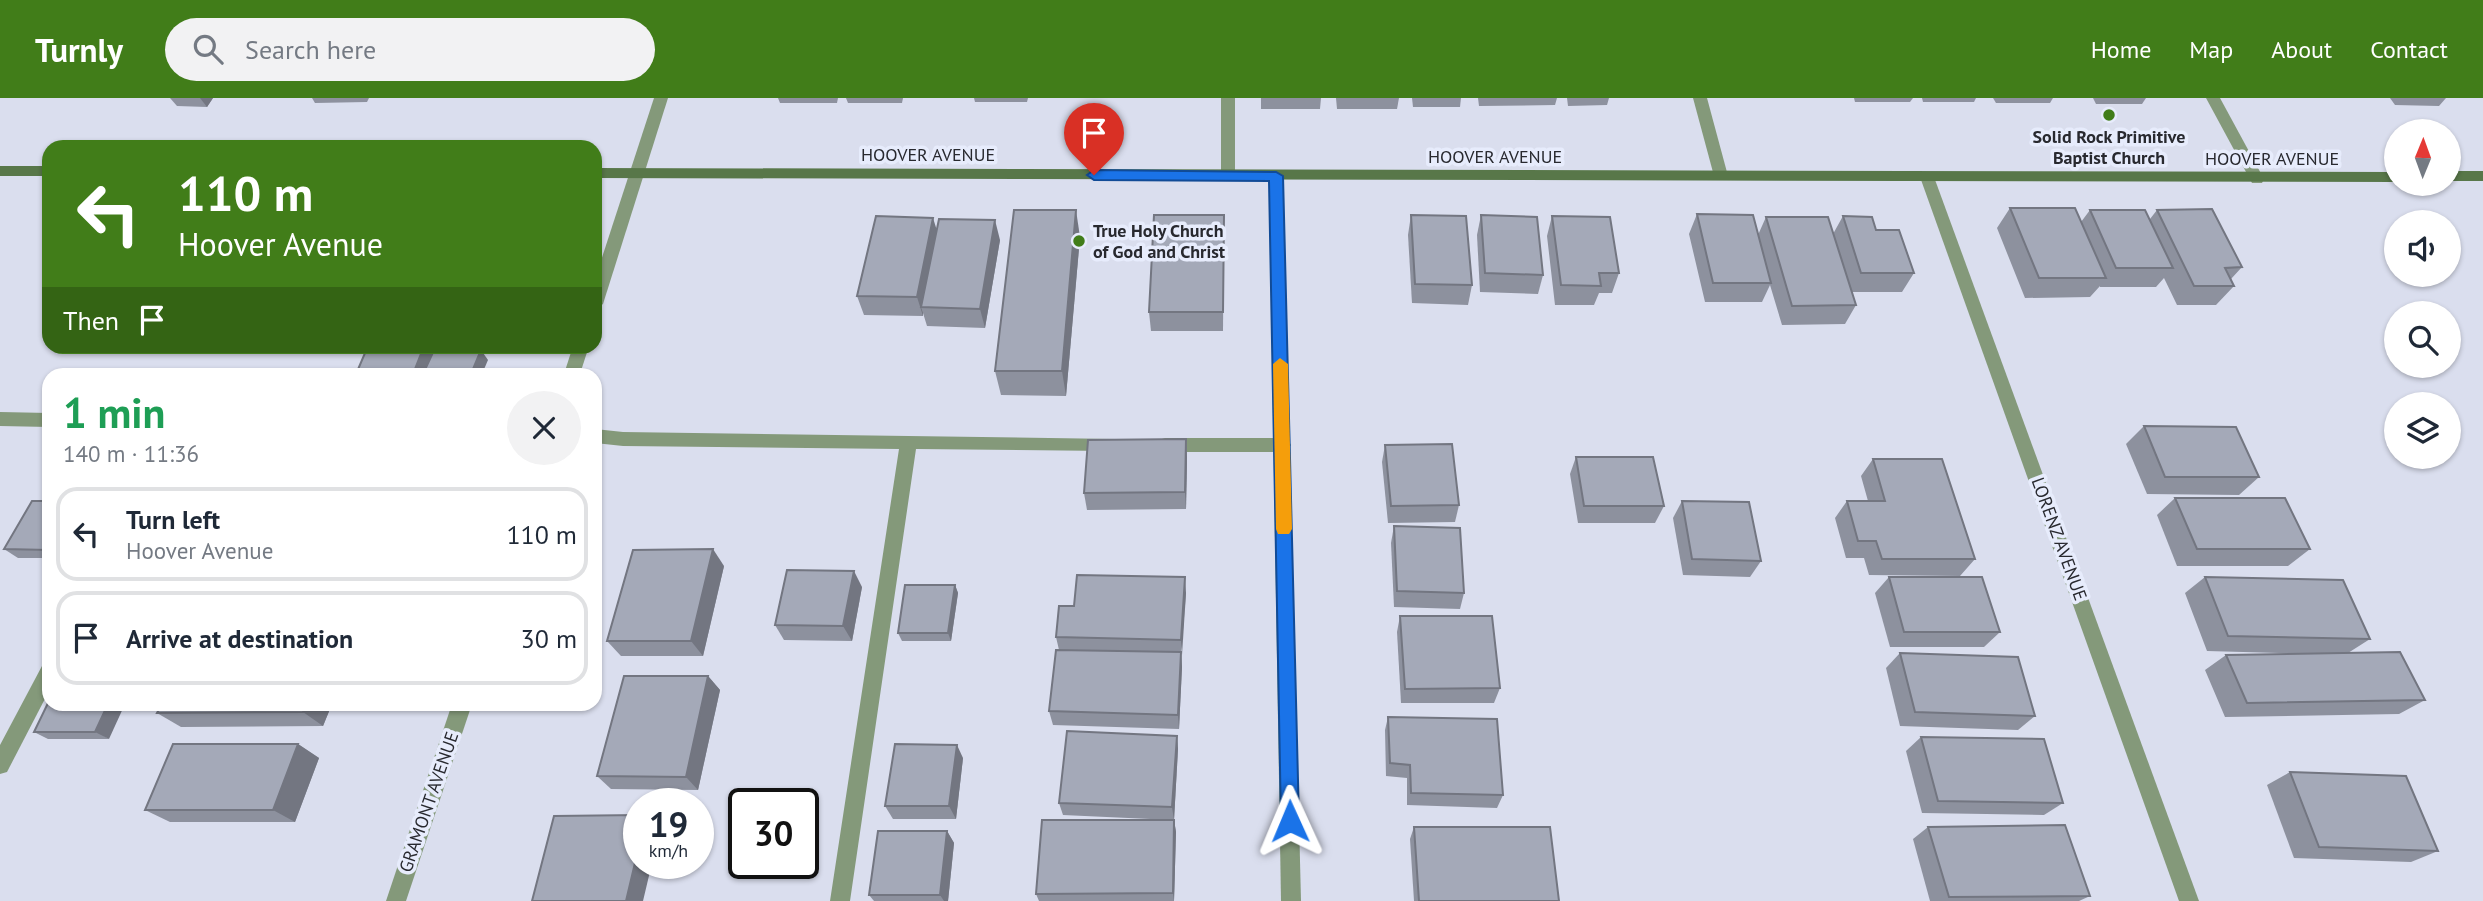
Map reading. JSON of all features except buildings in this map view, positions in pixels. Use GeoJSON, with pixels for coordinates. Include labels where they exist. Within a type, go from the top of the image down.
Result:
{"type":"FeatureCollection","features":[{"type":"Feature","properties":{"kind":"street"},"geometry":{"type":"LineString","coordinates":[[602,282],[661,98]]}},
{"type":"Feature","properties":{"kind":"street"},"geometry":{"type":"LineString","coordinates":[[1228,98],[1228,176]]}},
{"type":"Feature","properties":{"kind":"street"},"geometry":{"type":"LineString","coordinates":[[1700,98],[1721,176]]}},
{"type":"Feature","properties":{"kind":"street"},"geometry":{"type":"LineString","coordinates":[[2213,98],[2257,178]]}},
{"type":"Feature","properties":{"kind":"street"},"geometry":{"type":"LineString","coordinates":[[0,171],[42,171]]}},
{"type":"Feature","properties":{"kind":"street","name":"HOOVER AVENUE"},"geometry":{"type":"LineString","coordinates":[[602,173],[2384,177]]}},
{"type":"Feature","properties":{"kind":"street"},"geometry":{"type":"LineString","coordinates":[[1276,176],[1291,901]]}},
{"type":"Feature","properties":{"kind":"street"},"geometry":{"type":"LineString","coordinates":[[2461,176],[2483,176]]}},
{"type":"Feature","properties":{"kind":"street","name":"LORENZ AVENUE"},"geometry":{"type":"LineString","coordinates":[[1927,177],[2189,901]]}},
{"type":"Feature","properties":{"kind":"street"},"geometry":{"type":"LineString","coordinates":[[0,419],[42,419]]}},
{"type":"Feature","properties":{"kind":"street"},"geometry":{"type":"LineString","coordinates":[[602,437],[908,443],[1282,445]]}},
{"type":"Feature","properties":{"kind":"street"},"geometry":{"type":"LineString","coordinates":[[840,901],[908,443]]}},
{"type":"Feature","properties":{"kind":"street"},"geometry":{"type":"LineString","coordinates":[[0,765],[42,685]]}},
{"type":"Feature","properties":{"kind":"street","name":"GRAMONT AVENUE"},"geometry":{"type":"LineString","coordinates":[[396,901],[460,711]]}},
{"type":"Feature","properties":{"kind":"slow traffic"},"geometry":{"type":"LineString","coordinates":[[1280,364],[1284,529]]}},
{"type":"Feature","properties":{"kind":"place","name":"Solid Rock Primitive Baptist Church"},"geometry":{"type":"Point","coordinates":[2109,115]}},
{"type":"Feature","properties":{"kind":"place","name":"True Holy Church of God and Christ"},"geometry":{"type":"Point","coordinates":[1079,241]}},
{"type":"Feature","properties":{"kind":"route"},"geometry":{"type":"LineString","coordinates":[[1094,175],[1276,176],[1290,821]]}}]}
